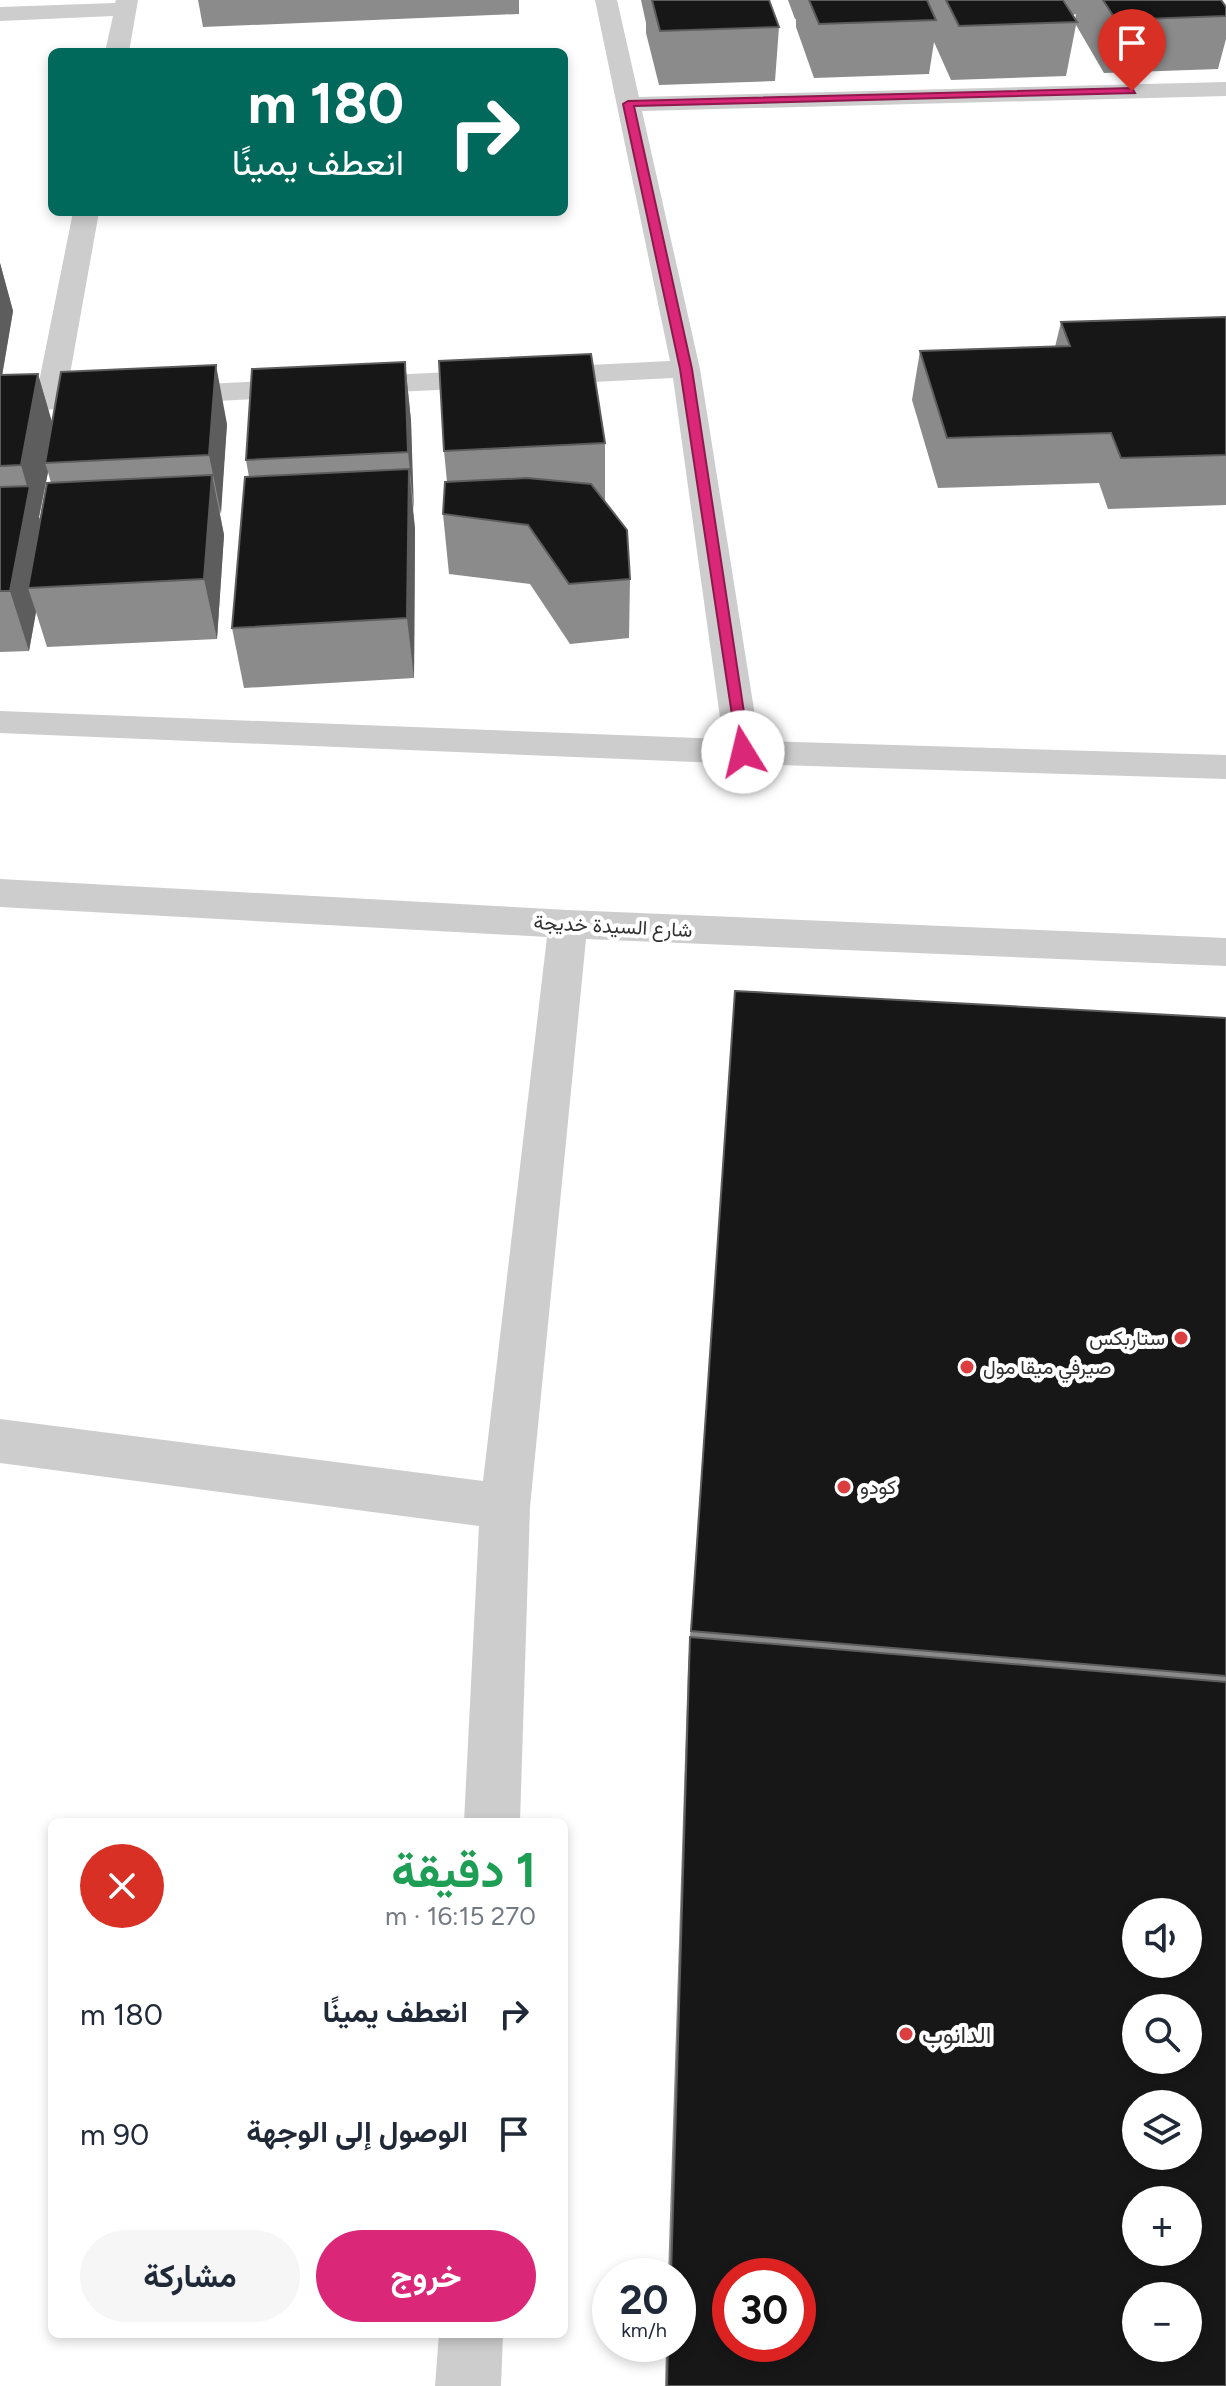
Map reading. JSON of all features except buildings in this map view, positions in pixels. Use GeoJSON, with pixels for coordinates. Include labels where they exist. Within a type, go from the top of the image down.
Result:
{"type":"FeatureCollection","features":[{"type":"Feature","properties":{"kind":"street"},"geometry":{"type":"LineString","coordinates":[[606,0],[686,369],[743,752]]}},
{"type":"Feature","properties":{"kind":"street"},"geometry":{"type":"LineString","coordinates":[[0,14],[126,4],[118,48]]}},
{"type":"Feature","properties":{"kind":"street"},"geometry":{"type":"LineString","coordinates":[[628,104],[1226,89]]}},
{"type":"Feature","properties":{"kind":"street"},"geometry":{"type":"LineString","coordinates":[[50,401],[85,216]]}},
{"type":"Feature","properties":{"kind":"street"},"geometry":{"type":"LineString","coordinates":[[0,403],[686,369]]}},
{"type":"Feature","properties":{"kind":"street"},"geometry":{"type":"LineString","coordinates":[[0,722],[743,752],[1226,767]]}},
{"type":"Feature","properties":{"kind":"street","name":"شارع السيدة خديجة"},"geometry":{"type":"LineString","coordinates":[[0,893],[568,924],[1226,952]]}},
{"type":"Feature","properties":{"kind":"street"},"geometry":{"type":"LineString","coordinates":[[492,1818],[505,1507],[568,924]]}},
{"type":"Feature","properties":{"kind":"street"},"geometry":{"type":"LineString","coordinates":[[0,1441],[505,1507]]}},
{"type":"Feature","properties":{"kind":"street"},"geometry":{"type":"LineString","coordinates":[[468,2386],[471,2338]]}},
{"type":"Feature","properties":{"kind":"place","name":"ستاربكس"},"geometry":{"type":"Point","coordinates":[1181,1338]}},
{"type":"Feature","properties":{"kind":"place","name":"صيرفي ميقا مول"},"geometry":{"type":"Point","coordinates":[967,1367]}},
{"type":"Feature","properties":{"kind":"place","name":"كودو"},"geometry":{"type":"Point","coordinates":[844,1487]}},
{"type":"Feature","properties":{"kind":"place","name":"الدانوب"},"geometry":{"type":"Point","coordinates":[906,2034]}},
{"type":"Feature","properties":{"kind":"route"},"geometry":{"type":"LineString","coordinates":[[743,752],[686,369],[628,104],[1132,91]]}}]}
